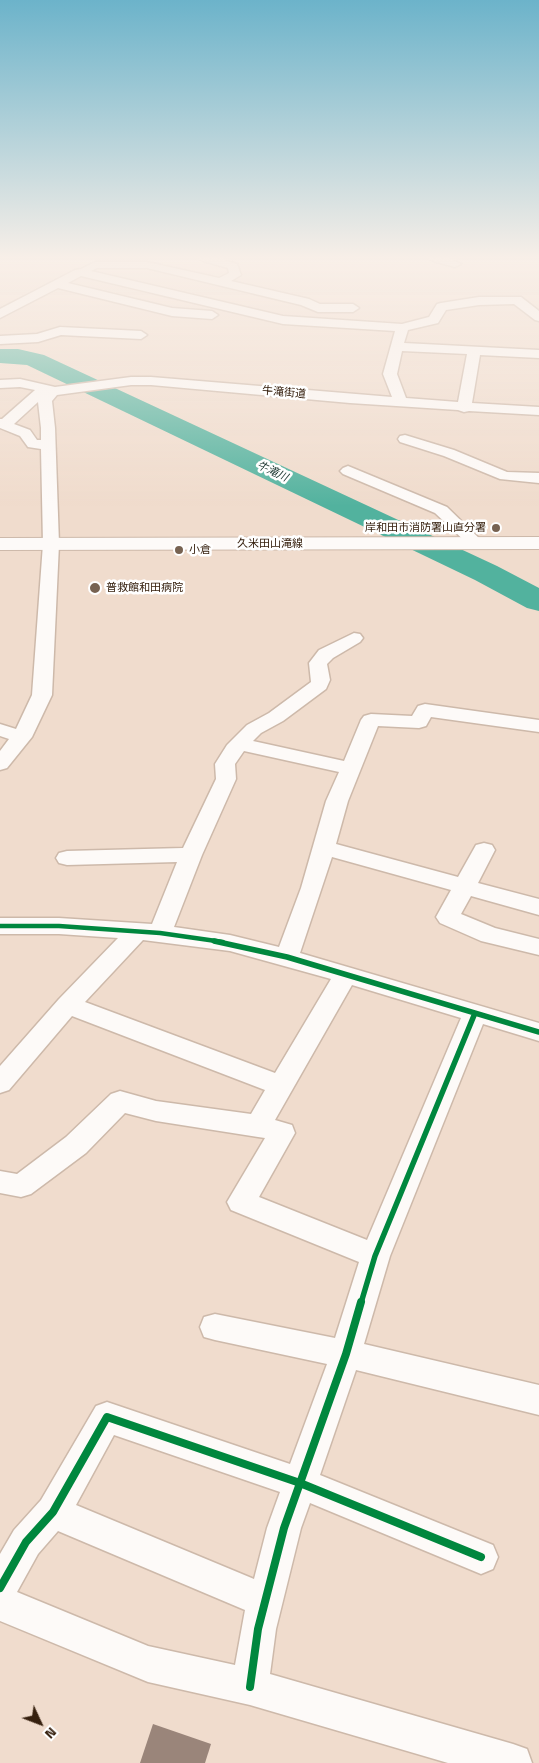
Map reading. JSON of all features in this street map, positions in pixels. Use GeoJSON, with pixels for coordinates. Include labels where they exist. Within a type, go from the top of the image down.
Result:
{"type":"FeatureCollection","features":[{"type":"Feature","properties":{"kind":"street"},"geometry":{"type":"LineString","coordinates":[[399,341],[390,374],[402,403]]}},
{"type":"Feature","properties":{"kind":"street"},"geometry":{"type":"LineString","coordinates":[[397,347],[539,354]]}},
{"type":"Feature","properties":{"kind":"street"},"geometry":{"type":"LineString","coordinates":[[464,408],[474,350]]}},
{"type":"Feature","properties":{"kind":"street","name":"牛滝街道"},"geometry":{"type":"LineString","coordinates":[[0,384],[20,383],[53,389],[152,380],[464,408],[539,411]]}},
{"type":"Feature","properties":{"kind":"street"},"geometry":{"type":"LineString","coordinates":[[2,423],[53,389]]}},
{"type":"Feature","properties":{"kind":"street"},"geometry":{"type":"LineString","coordinates":[[0,764],[22,737],[42,695],[51,544],[48,428],[45,400],[53,389]]}},
{"type":"Feature","properties":{"kind":"street"},"geometry":{"type":"LineString","coordinates":[[2,423],[24,433],[33,444],[48,446]]}},
{"type":"Feature","properties":{"kind":"street"},"geometry":{"type":"LineString","coordinates":[[471,463],[506,476],[539,478]]}},
{"type":"Feature","properties":{"kind":"street"},"geometry":{"type":"LineString","coordinates":[[348,472],[441,510],[472,543]]}},
{"type":"Feature","properties":{"kind":"street","name":"久米田山滝線"},"geometry":{"type":"LineString","coordinates":[[0,544],[539,543]]}},
{"type":"Feature","properties":{"kind":"street"},"geometry":{"type":"LineString","coordinates":[[0,1083],[68,1005],[149,932],[192,855],[222,791],[226,779],[225,764],[240,744],[254,729],[276,717],[320,685],[318,662],[326,654],[354,638]]}},
{"type":"Feature","properties":{"kind":"street"},"geometry":{"type":"LineString","coordinates":[[288,957],[338,801],[371,720],[419,722],[424,710],[539,726]]}},
{"type":"Feature","properties":{"kind":"street"},"geometry":{"type":"LineString","coordinates":[[0,730],[22,737]]}},
{"type":"Feature","properties":{"kind":"street"},"geometry":{"type":"LineString","coordinates":[[240,744],[351,769]]}},
{"type":"Feature","properties":{"kind":"street"},"geometry":{"type":"LineString","coordinates":[[324,848],[539,906]]}},
{"type":"Feature","properties":{"kind":"street"},"geometry":{"type":"LineString","coordinates":[[484,850],[448,916],[490,935],[539,948]]}},
{"type":"Feature","properties":{"kind":"street"},"geometry":{"type":"LineString","coordinates":[[67,858],[192,855]]}},
{"type":"Feature","properties":{"kind":"street"},"geometry":{"type":"LineString","coordinates":[[0,926],[59,926],[149,932],[230,943],[288,957],[345,976],[539,1032]]}},
{"type":"Feature","properties":{"kind":"street"},"geometry":{"type":"LineString","coordinates":[[258,1126],[345,976]]}},
{"type":"Feature","properties":{"kind":"street"},"geometry":{"type":"LineString","coordinates":[[68,1005],[281,1086]]}},
{"type":"Feature","properties":{"kind":"street"},"geometry":{"type":"LineString","coordinates":[[250,1687],[258,1629],[284,1528],[346,1354],[375,1256],[475,1013]]}},
{"type":"Feature","properties":{"kind":"street"},"geometry":{"type":"LineString","coordinates":[[0,1182],[21,1186],[76,1144],[120,1101],[156,1111],[258,1126],[282,1134],[241,1202],[375,1256]]}},
{"type":"Feature","properties":{"kind":"street"},"geometry":{"type":"LineString","coordinates":[[215,1327],[346,1354],[539,1400]]}},
{"type":"Feature","properties":{"kind":"street"},"geometry":{"type":"LineString","coordinates":[[0,1588],[26,1542],[53,1512],[107,1418],[300,1483],[481,1557]]}},
{"type":"Feature","properties":{"kind":"street"},"geometry":{"type":"LineString","coordinates":[[53,1512],[265,1601]]}},
{"type":"Feature","properties":{"kind":"street"},"geometry":{"type":"LineString","coordinates":[[0,1603],[148,1664],[250,1687],[513,1763]]}},
{"type":"Feature","properties":{"kind":"building"},"geometry":{"type":"Polygon","coordinates":[[[153,1724],[211,1744],[205,1763],[140,1763],[153,1724]]]}},
{"type":"Feature","properties":{"kind":"waterway","name":"牛滝川"},"geometry":{"type":"LineString","coordinates":[[0,356],[18,356],[35,360],[486,573],[539,601]]}},
{"type":"Feature","properties":{"kind":"cycle path"},"geometry":{"type":"LineString","coordinates":[[0,926],[59,926],[160,933],[230,943],[287,957],[539,1032]]}},
{"type":"Feature","properties":{"kind":"cycle path"},"geometry":{"type":"LineString","coordinates":[[250,1687],[258,1629],[284,1528],[346,1354],[375,1256],[475,1013]]}},
{"type":"Feature","properties":{"kind":"cycle path"},"geometry":{"type":"LineString","coordinates":[[0,1588],[26,1542],[53,1512],[107,1417],[300,1483],[481,1557]]}},
{"type":"Feature","properties":{"kind":"place","name":"岸和田市消防署山直分署"},"geometry":{"type":"Point","coordinates":[496,528]}},
{"type":"Feature","properties":{"kind":"place","name":"小倉"},"geometry":{"type":"Point","coordinates":[179,550]}},
{"type":"Feature","properties":{"kind":"place","name":"普救館和田病院"},"geometry":{"type":"Point","coordinates":[95,588]}}]}
